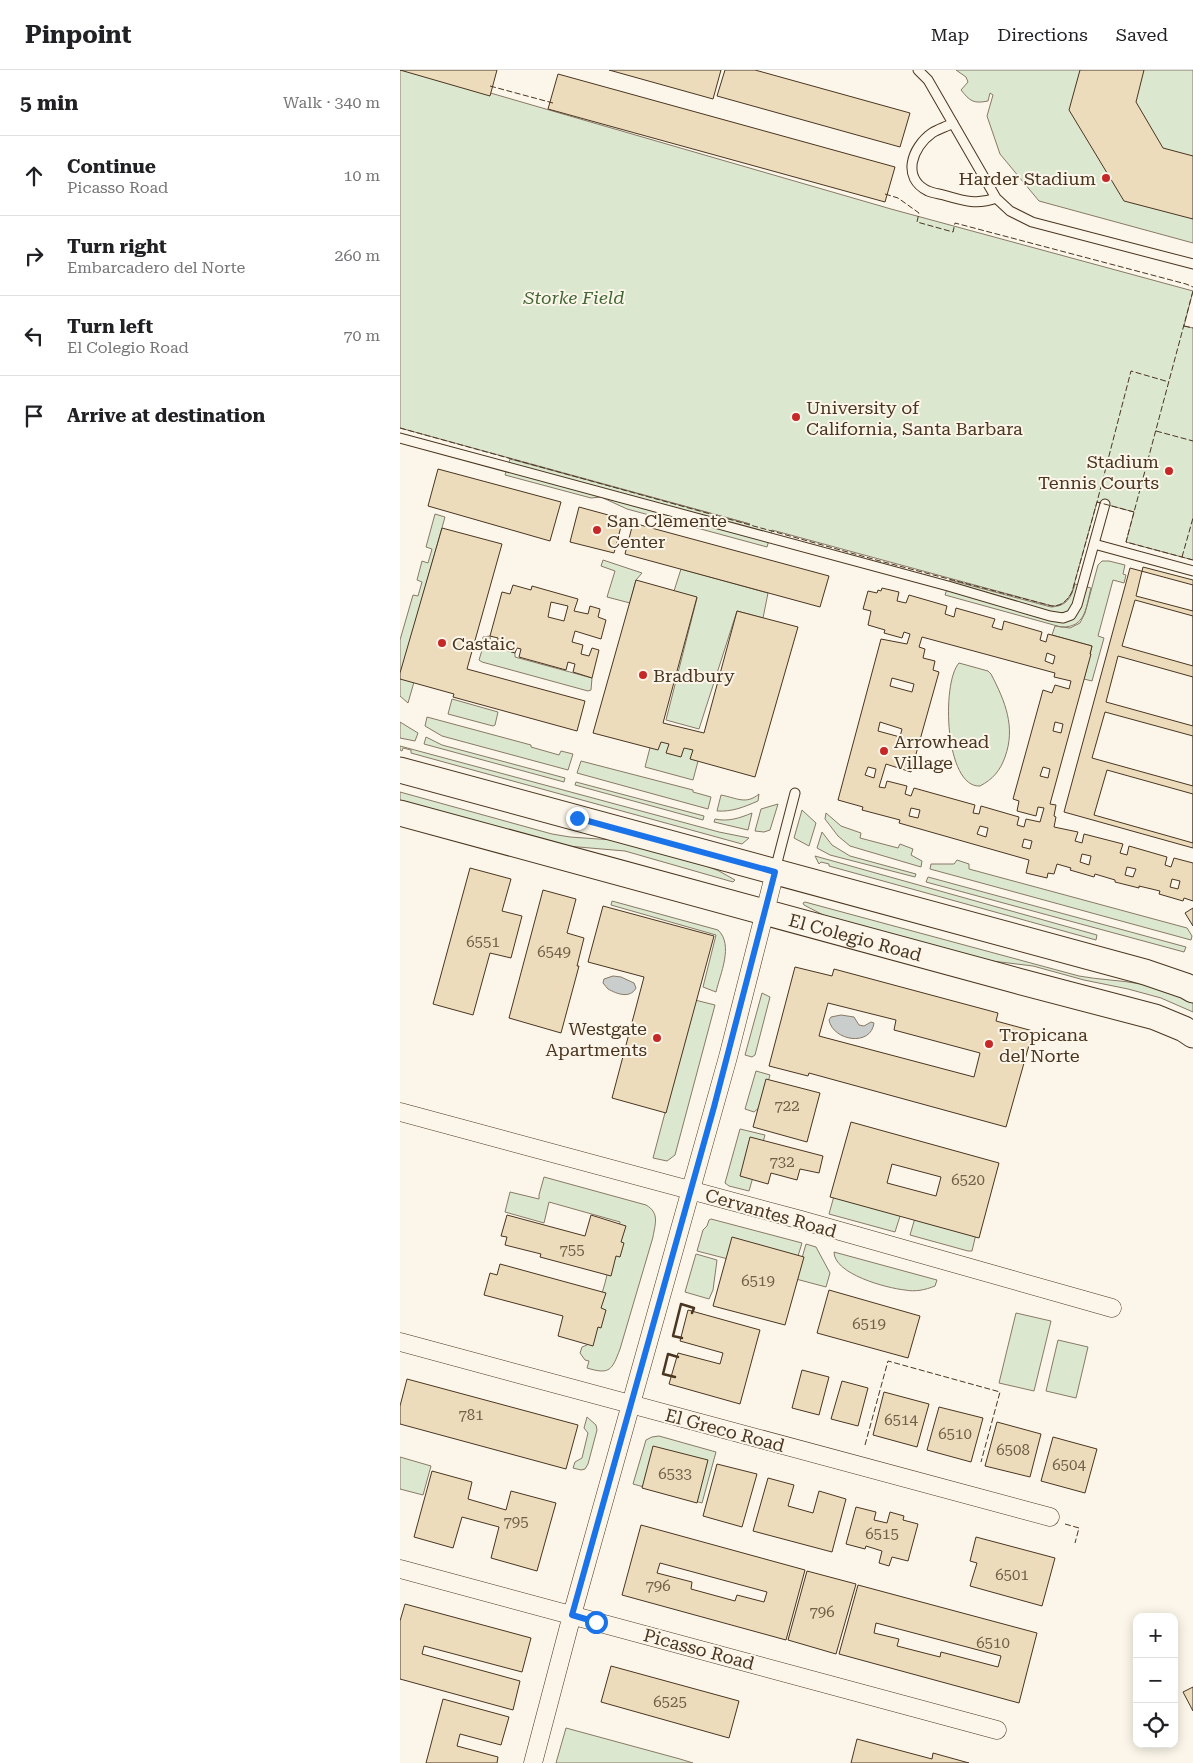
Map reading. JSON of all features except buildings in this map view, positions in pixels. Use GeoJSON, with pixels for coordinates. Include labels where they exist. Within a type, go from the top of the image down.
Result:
{"type":"FeatureCollection","features":[{"type":"Feature","properties":{"kind":"main road"},"geometry":{"type":"LineString","coordinates":[[400,770],[1145,972],[1193,990]]}},
{"type":"Feature","properties":{"kind":"main road","name":"El Colegio Road"},"geometry":{"type":"LineString","coordinates":[[400,813],[1155,1017],[1184,1029],[1193,1035]]}},
{"type":"Feature","properties":{"kind":"street"},"geometry":{"type":"LineString","coordinates":[[533,1763],[572,1615],[691,1190],[775,872]]}},
{"type":"Feature","properties":{"kind":"street","name":"Cervantes Road"},"geometry":{"type":"LineString","coordinates":[[400,1112],[691,1190],[1112,1308]]}},
{"type":"Feature","properties":{"kind":"street","name":"El Greco Road"},"geometry":{"type":"LineString","coordinates":[[400,1342],[1050,1517]]}},
{"type":"Feature","properties":{"kind":"street","name":"Picasso Road"},"geometry":{"type":"LineString","coordinates":[[400,1569],[997,1730]]}},
{"type":"Feature","properties":{"kind":"lane"},"geometry":{"type":"LineString","coordinates":[[918,70],[928,80],[996,198],[1010,211],[1032,222],[1193,264]]}},
{"type":"Feature","properties":{"kind":"lane"},"geometry":{"type":"LineString","coordinates":[[953,123],[932,133],[918,146],[912,160],[912,172],[917,183],[927,190],[969,202],[985,202],[996,198]]}},
{"type":"Feature","properties":{"kind":"lane"},"geometry":{"type":"LineString","coordinates":[[400,438],[1063,618],[1071,615],[1077,605],[1105,504]]}},
{"type":"Feature","properties":{"kind":"lane"},"geometry":{"type":"LineString","coordinates":[[1094,544],[1193,571]]}},
{"type":"Feature","properties":{"kind":"lane"},"geometry":{"type":"LineString","coordinates":[[775,872],[795,793]]}},
{"type":"Feature","properties":{"kind":"green space","name":"Storke Field"},"geometry":{"type":"Polygon","coordinates":[[[400,70],[411,70],[891,209],[1193,291],[1184,326],[1193,328],[1193,560],[1126,542],[1134,512],[1097,502],[1072,592],[1064,602],[1052,606],[772,530],[767,547],[627,509],[601,497],[591,498],[505,475],[510,459],[750,524],[400,428],[400,70]]]}},
{"type":"Feature","properties":{"kind":"green space","name":"Harder Stadium"},"geometry":{"type":"Polygon","coordinates":[[[956,70],[1193,70],[1193,243],[1039,201],[1000,154],[987,116],[993,95],[990,93],[988,101],[975,102],[970,99],[961,90],[968,82],[966,77],[956,70]]]}},
{"type":"Feature","properties":{"kind":"green space"},"geometry":{"type":"Polygon","coordinates":[[[435,514],[445,517],[400,677],[400,640],[413,595],[418,596],[422,582],[417,580],[422,561],[428,563],[432,549],[426,547],[435,514]]]}},
{"type":"Feature","properties":{"kind":"green space"},"geometry":{"type":"Polygon","coordinates":[[[603,560],[642,573],[636,580],[630,603],[607,597],[615,571],[601,566],[603,560]]]}},
{"type":"Feature","properties":{"kind":"green space"},"geometry":{"type":"Polygon","coordinates":[[[1102,561],[1125,565],[1123,574],[1126,575],[1124,583],[1113,580],[1098,636],[1104,638],[1092,681],[1084,679],[1092,646],[1052,635],[1055,626],[1070,628],[1080,623],[1085,613],[1098,565],[1102,561]]]}},
{"type":"Feature","properties":{"kind":"green space"},"geometry":{"type":"Polygon","coordinates":[[[681,569],[768,593],[763,618],[737,611],[699,729],[666,720],[697,598],[674,591],[681,569]]]}},
{"type":"Feature","properties":{"kind":"green space"},"geometry":{"type":"Polygon","coordinates":[[[950,580],[1051,607],[1065,603],[1072,593],[1075,584],[1091,588],[1084,615],[1076,624],[1061,627],[945,595],[950,580]]]}},
{"type":"Feature","properties":{"kind":"green space"},"geometry":{"type":"Polygon","coordinates":[[[490,636],[491,645],[515,653],[515,657],[592,678],[591,690],[588,691],[482,662],[479,660],[483,647],[483,637],[490,636]]]}},
{"type":"Feature","properties":{"kind":"green space"},"geometry":{"type":"Polygon","coordinates":[[[959,663],[988,671],[991,674],[1001,694],[1009,725],[1008,746],[1001,766],[996,774],[980,786],[968,782],[959,770],[953,753],[950,733],[950,691],[953,674],[959,663]]]}},
{"type":"Feature","properties":{"kind":"green space"},"geometry":{"type":"Polygon","coordinates":[[[400,678],[414,682],[408,703],[400,696],[400,678]]]}},
{"type":"Feature","properties":{"kind":"green space"},"geometry":{"type":"Polygon","coordinates":[[[452,699],[498,712],[495,725],[448,714],[452,699]]]}},
{"type":"Feature","properties":{"kind":"green space"},"geometry":{"type":"Polygon","coordinates":[[[427,717],[531,745],[531,747],[559,755],[561,751],[573,754],[568,770],[442,736],[425,726],[427,717]]]}},
{"type":"Feature","properties":{"kind":"green space"},"geometry":{"type":"Polygon","coordinates":[[[400,722],[418,733],[415,741],[400,738],[400,722]]]}},
{"type":"Feature","properties":{"kind":"green space"},"geometry":{"type":"Polygon","coordinates":[[[653,736],[701,750],[693,780],[645,767],[653,736]]]}},
{"type":"Feature","properties":{"kind":"green space"},"geometry":{"type":"Polygon","coordinates":[[[426,737],[442,745],[565,778],[564,782],[424,744],[426,737]]]}},
{"type":"Feature","properties":{"kind":"green space"},"geometry":{"type":"Polygon","coordinates":[[[400,746],[719,832],[749,838],[742,844],[411,753],[411,750],[403,748],[402,751],[400,746]]]}},
{"type":"Feature","properties":{"kind":"green space"},"geometry":{"type":"Polygon","coordinates":[[[581,761],[693,790],[693,792],[711,797],[708,809],[577,773],[581,761]]]}},
{"type":"Feature","properties":{"kind":"green space"},"geometry":{"type":"Polygon","coordinates":[[[576,782],[704,816],[703,820],[575,785],[576,782]]]}},
{"type":"Feature","properties":{"kind":"green space"},"geometry":{"type":"Polygon","coordinates":[[[400,792],[552,834],[613,840],[704,865],[735,880],[733,882],[625,851],[567,846],[400,801],[400,792]]]}},
{"type":"Feature","properties":{"kind":"green space"},"geometry":{"type":"Polygon","coordinates":[[[759,794],[758,801],[733,810],[717,811],[721,795],[745,800],[759,794]]]}},
{"type":"Feature","properties":{"kind":"green space"},"geometry":{"type":"Polygon","coordinates":[[[778,804],[770,830],[764,832],[755,831],[761,809],[778,804]]]}},
{"type":"Feature","properties":{"kind":"green space"},"geometry":{"type":"Polygon","coordinates":[[[802,810],[816,823],[809,846],[794,838],[802,810]]]}},
{"type":"Feature","properties":{"kind":"green space"},"geometry":{"type":"Polygon","coordinates":[[[752,813],[748,830],[714,822],[715,819],[734,819],[752,813]]]}},
{"type":"Feature","properties":{"kind":"green space"},"geometry":{"type":"Polygon","coordinates":[[[826,813],[841,826],[861,833],[860,838],[898,848],[900,844],[913,849],[911,855],[922,861],[921,867],[850,846],[838,836],[825,819],[826,813]]]}},
{"type":"Feature","properties":{"kind":"green space"},"geometry":{"type":"Polygon","coordinates":[[[822,832],[832,845],[850,856],[916,874],[915,877],[830,855],[817,848],[822,832]]]}},
{"type":"Feature","properties":{"kind":"green space"},"geometry":{"type":"Polygon","coordinates":[[[815,856],[1097,935],[1096,940],[829,866],[829,864],[821,862],[819,864],[815,856]]]}},
{"type":"Feature","properties":{"kind":"green space"},"geometry":{"type":"Polygon","coordinates":[[[957,860],[969,864],[969,869],[1187,928],[1192,936],[1191,940],[930,869],[931,864],[954,864],[957,860]]]}},
{"type":"Feature","properties":{"kind":"green space"},"geometry":{"type":"Polygon","coordinates":[[[928,877],[1186,947],[1184,952],[926,882],[928,877]]]}},
{"type":"Feature","properties":{"kind":"green space"},"geometry":{"type":"Polygon","coordinates":[[[612,901],[718,930],[723,936],[725,951],[723,968],[716,992],[703,987],[716,935],[611,905],[612,901]]]}},
{"type":"Feature","properties":{"kind":"green space"},"geometry":{"type":"Polygon","coordinates":[[[803,903],[1079,976],[1141,984],[1193,1002],[1193,1012],[1161,998],[1128,989],[1084,980],[1033,966],[984,960],[827,917],[804,905],[803,903]]]}},
{"type":"Feature","properties":{"kind":"green space"},"geometry":{"type":"Polygon","coordinates":[[[762,993],[770,997],[755,1055],[752,1057],[745,1055],[762,993]]]}},
{"type":"Feature","properties":{"kind":"green space"},"geometry":{"type":"Polygon","coordinates":[[[695,1000],[715,1005],[675,1155],[667,1161],[653,1158],[695,1000]]]}},
{"type":"Feature","properties":{"kind":"green space"},"geometry":{"type":"Polygon","coordinates":[[[756,1071],[770,1075],[761,1106],[754,1112],[745,1109],[756,1071]]]}},
{"type":"Feature","properties":{"kind":"green space"},"geometry":{"type":"Polygon","coordinates":[[[740,1129],[765,1135],[749,1191],[729,1186],[725,1183],[740,1129]]]}},
{"type":"Feature","properties":{"kind":"green space"},"geometry":{"type":"Polygon","coordinates":[[[544,1177],[646,1205],[655,1215],[653,1237],[620,1349],[615,1362],[605,1371],[587,1368],[589,1361],[585,1360],[580,1353],[582,1347],[587,1345],[620,1222],[549,1202],[544,1223],[505,1212],[510,1192],[539,1199],[544,1177]]]}},
{"type":"Feature","properties":{"kind":"green space"},"geometry":{"type":"Polygon","coordinates":[[[834,1196],[901,1213],[895,1232],[829,1214],[834,1196]]]}},
{"type":"Feature","properties":{"kind":"green space"},"geometry":{"type":"Polygon","coordinates":[[[915,1218],[976,1234],[972,1251],[910,1235],[915,1218]]]}},
{"type":"Feature","properties":{"kind":"green space"},"geometry":{"type":"Polygon","coordinates":[[[711,1219],[802,1243],[798,1256],[728,1259],[697,1251],[703,1230],[711,1219]]]}},
{"type":"Feature","properties":{"kind":"green space"},"geometry":{"type":"Polygon","coordinates":[[[806,1244],[816,1247],[830,1273],[826,1287],[796,1279],[806,1244]]]}},
{"type":"Feature","properties":{"kind":"green space"},"geometry":{"type":"Polygon","coordinates":[[[834,1252],[937,1280],[935,1286],[928,1289],[909,1291],[896,1289],[874,1283],[851,1273],[836,1260],[834,1252]]]}},
{"type":"Feature","properties":{"kind":"green space"},"geometry":{"type":"Polygon","coordinates":[[[696,1254],[717,1260],[713,1290],[709,1299],[685,1292],[696,1254]]]}},
{"type":"Feature","properties":{"kind":"green space"},"geometry":{"type":"Polygon","coordinates":[[[1016,1313],[1051,1321],[1034,1391],[999,1383],[1016,1313]]]}},
{"type":"Feature","properties":{"kind":"green space"},"geometry":{"type":"Polygon","coordinates":[[[1058,1340],[1088,1347],[1076,1398],[1046,1391],[1058,1340]]]}},
{"type":"Feature","properties":{"kind":"green space"},"geometry":{"type":"Polygon","coordinates":[[[587,1417],[596,1425],[597,1430],[588,1464],[585,1469],[581,1470],[573,1468],[575,1462],[582,1458],[588,1433],[584,1428],[587,1417]]]}},
{"type":"Feature","properties":{"kind":"green space"},"geometry":{"type":"Polygon","coordinates":[[[659,1436],[716,1452],[702,1503],[633,1484],[646,1440],[659,1436]]]}},
{"type":"Feature","properties":{"kind":"green space"},"geometry":{"type":"Polygon","coordinates":[[[400,1457],[431,1466],[423,1495],[400,1489],[400,1457]]]}},
{"type":"Feature","properties":{"kind":"green space"},"geometry":{"type":"Polygon","coordinates":[[[566,1728],[680,1759],[693,1763],[556,1763],[566,1728]]]}},
{"type":"Feature","properties":{"kind":"shaded area"},"geometry":{"type":"Polygon","coordinates":[[[613,976],[621,977],[634,983],[636,988],[630,994],[619,994],[608,989],[603,983],[604,979],[613,976]]]}},
{"type":"Feature","properties":{"kind":"shaded area"},"geometry":{"type":"Polygon","coordinates":[[[841,1015],[854,1017],[859,1025],[864,1026],[871,1022],[874,1023],[871,1031],[866,1036],[859,1038],[844,1037],[837,1033],[829,1020],[831,1017],[841,1015]]]}},
{"type":"Feature","properties":{"kind":"fence"},"geometry":{"type":"LineString","coordinates":[[490,86],[553,103]]}},
{"type":"Feature","properties":{"kind":"fence"},"geometry":{"type":"LineString","coordinates":[[885,194],[898,198],[919,213],[917,222],[953,232],[955,223],[1193,287]]}},
{"type":"Feature","properties":{"kind":"fence"},"geometry":{"type":"LineString","coordinates":[[1193,291],[1126,542],[1193,560]]}},
{"type":"Feature","properties":{"kind":"fence"},"geometry":{"type":"LineString","coordinates":[[1184,326],[1193,328]]}},
{"type":"Feature","properties":{"kind":"fence"},"geometry":{"type":"LineString","coordinates":[[1134,512],[1097,502],[1131,371],[1169,382]]}},
{"type":"Feature","properties":{"kind":"fence"},"geometry":{"type":"LineString","coordinates":[[400,428],[880,561],[1052,606],[1064,602],[1072,592],[1097,502]]}},
{"type":"Feature","properties":{"kind":"fence"},"geometry":{"type":"LineString","coordinates":[[1156,431],[1193,441]]}},
{"type":"Feature","properties":{"kind":"fence"},"geometry":{"type":"LineString","coordinates":[[1182,557],[1193,518]]}},
{"type":"Feature","properties":{"kind":"fence"},"geometry":{"type":"LineString","coordinates":[[865,1445],[888,1361],[1000,1392],[981,1462]]}},
{"type":"Feature","properties":{"kind":"fence"},"geometry":{"type":"LineString","coordinates":[[1065,1524],[1079,1528],[1075,1543]]}},
{"type":"Feature","properties":{"kind":"wall"},"geometry":{"type":"LineString","coordinates":[[682,1338],[673,1336],[681,1304],[694,1308],[692,1313]]}},
{"type":"Feature","properties":{"kind":"wall"},"geometry":{"type":"LineString","coordinates":[[675,1377],[663,1374],[668,1354],[678,1357]]}},
{"type":"Feature","properties":{"kind":"place","name":"Harder Stadium"},"geometry":{"type":"Point","coordinates":[1106,178]}},
{"type":"Feature","properties":{"kind":"place","name":"University of California, Santa Barbara"},"geometry":{"type":"Point","coordinates":[796,417]}},
{"type":"Feature","properties":{"kind":"place","name":"Stadium Tennis Courts"},"geometry":{"type":"Point","coordinates":[1169,471]}},
{"type":"Feature","properties":{"kind":"place","name":"San Clemente Center"},"geometry":{"type":"Point","coordinates":[597,530]}},
{"type":"Feature","properties":{"kind":"place","name":"Castaic"},"geometry":{"type":"Point","coordinates":[442,643]}},
{"type":"Feature","properties":{"kind":"place","name":"Bradbury"},"geometry":{"type":"Point","coordinates":[643,675]}},
{"type":"Feature","properties":{"kind":"place","name":"Arrowhead Village"},"geometry":{"type":"Point","coordinates":[884,751]}},
{"type":"Feature","properties":{"kind":"place","name":"Westgate Apartments"},"geometry":{"type":"Point","coordinates":[657,1038]}},
{"type":"Feature","properties":{"kind":"place","name":"Tropicana del Norte"},"geometry":{"type":"Point","coordinates":[989,1044]}},
{"type":"Feature","properties":{"kind":"route"},"geometry":{"type":"LineString","coordinates":[[577,818],[775,872],[714,1107],[572,1615],[596,1622]]}}]}
